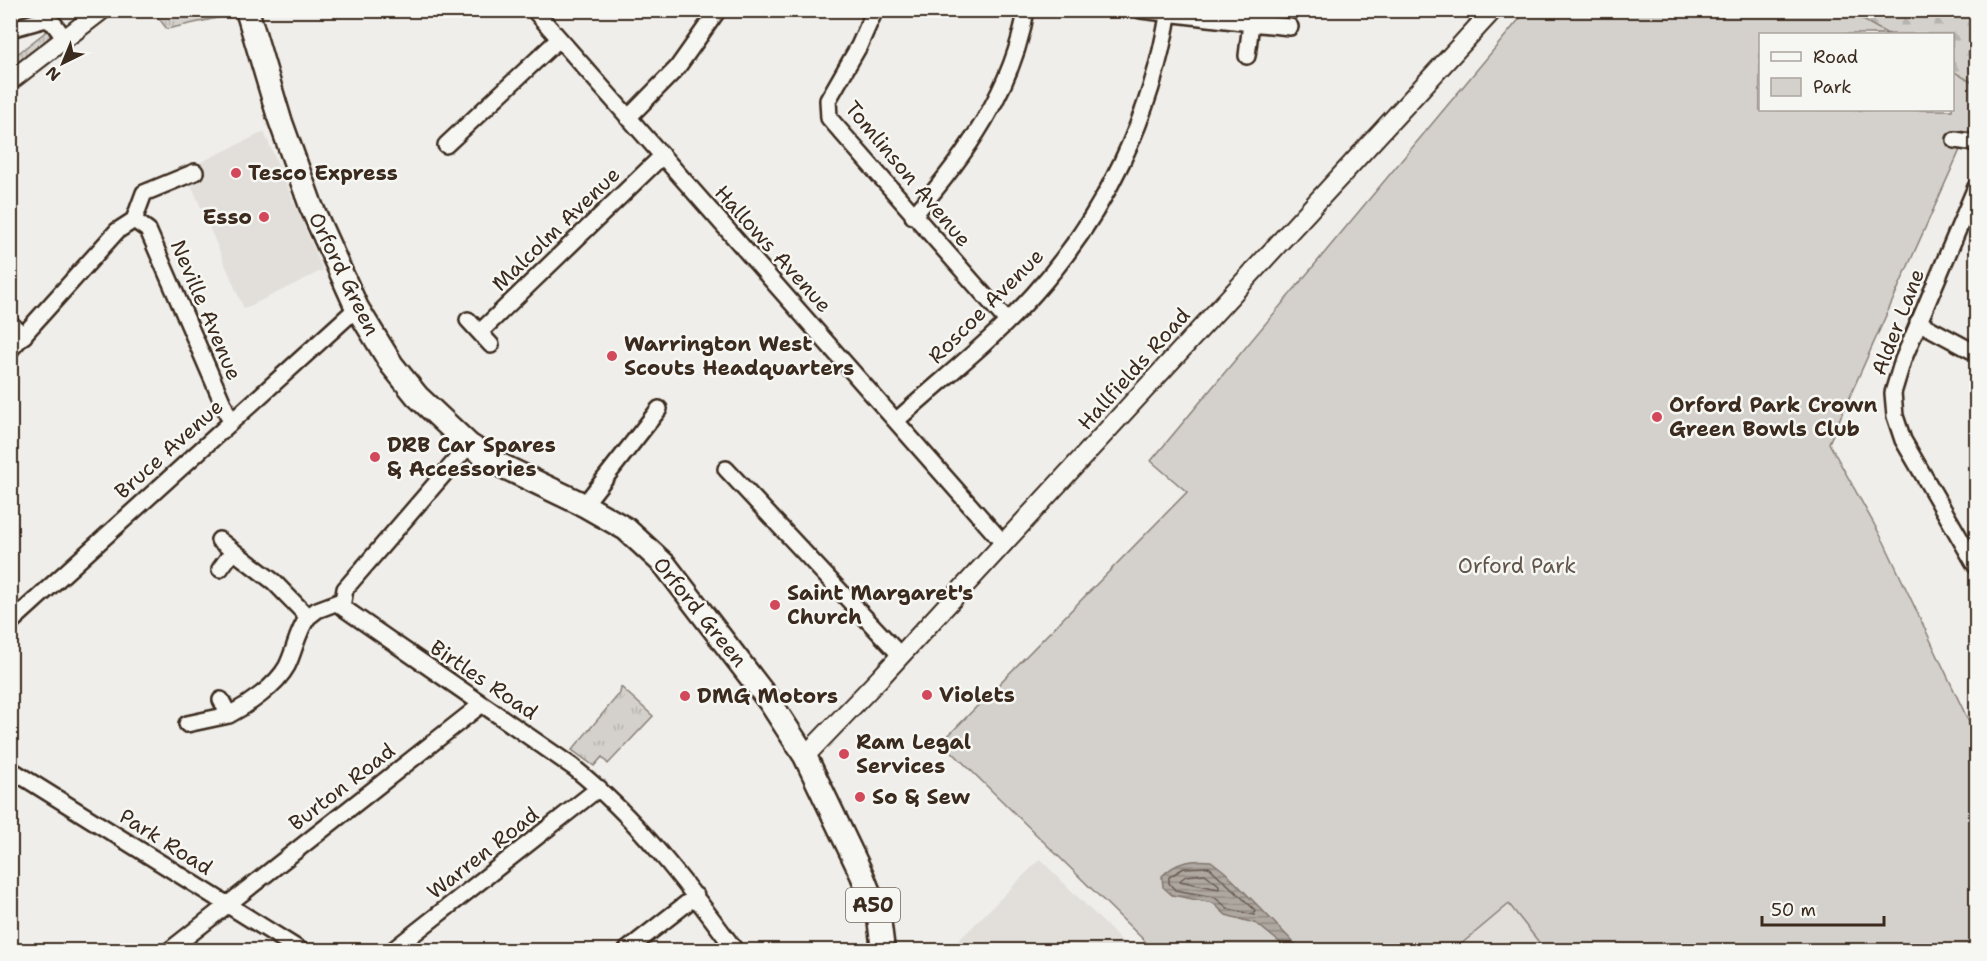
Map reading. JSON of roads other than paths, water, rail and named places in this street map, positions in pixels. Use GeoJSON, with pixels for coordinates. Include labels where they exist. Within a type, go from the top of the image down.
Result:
{"type":"FeatureCollection","features":[{"type":"Feature","properties":{"kind":"main road","name":"Orford Green"},"geometry":{"type":"LineString","coordinates":[[247,10],[279,117],[308,196],[357,308],[386,357],[414,393],[469,445],[498,464],[584,505],[626,529],[665,565],[770,702],[805,756],[862,875],[879,918],[883,951]]}},
{"type":"Feature","properties":{"kind":"street"},"geometry":{"type":"LineString","coordinates":[[10,81],[102,10]]}},
{"type":"Feature","properties":{"kind":"street","name":"Hallows Avenue"},"geometry":{"type":"LineString","coordinates":[[534,10],[1004,544]]}},
{"type":"Feature","properties":{"kind":"street"},"geometry":{"type":"LineString","coordinates":[[628,118],[677,68],[718,10]]}},
{"type":"Feature","properties":{"kind":"street","name":"Tomlinson Avenue"},"geometry":{"type":"LineString","coordinates":[[875,10],[859,46],[828,100],[827,112],[832,122],[1007,321]]}},
{"type":"Feature","properties":{"kind":"street"},"geometry":{"type":"LineString","coordinates":[[913,216],[971,139],[1003,87],[1023,32],[1026,10]]}},
{"type":"Feature","properties":{"kind":"street"},"geometry":{"type":"LineString","coordinates":[[1141,10],[1290,27]]}},
{"type":"Feature","properties":{"kind":"street","name":"Hallfields Road"},"geometry":{"type":"LineString","coordinates":[[805,756],[901,656],[1492,10]]}},
{"type":"Feature","properties":{"kind":"street","name":"Roscoe Avenue"},"geometry":{"type":"LineString","coordinates":[[896,421],[1007,321],[1056,268],[1112,182],[1145,110],[1162,53],[1169,12]]}},
{"type":"Feature","properties":{"kind":"street"},"geometry":{"type":"LineString","coordinates":[[10,29],[46,19],[54,24],[65,39]]}},
{"type":"Feature","properties":{"kind":"street"},"geometry":{"type":"LineString","coordinates":[[1247,56],[1251,23]]}},
{"type":"Feature","properties":{"kind":"street"},"geometry":{"type":"LineString","coordinates":[[446,146],[559,39]]}},
{"type":"Feature","properties":{"kind":"street"},"geometry":{"type":"LineString","coordinates":[[1955,140],[1977,143]]}},
{"type":"Feature","properties":{"kind":"street","name":"Malcolm Avenue"},"geometry":{"type":"LineString","coordinates":[[480,332],[662,157]]}},
{"type":"Feature","properties":{"kind":"street"},"geometry":{"type":"LineString","coordinates":[[10,350],[117,231],[134,220],[144,193],[195,172]]}},
{"type":"Feature","properties":{"kind":"street","name":"Alder Lane"},"geometry":{"type":"LineString","coordinates":[[1977,187],[1918,322],[1895,383],[1895,416],[1909,453],[1977,566]]}},
{"type":"Feature","properties":{"kind":"street","name":"Neville Avenue"},"geometry":{"type":"LineString","coordinates":[[134,220],[148,230],[231,422]]}},
{"type":"Feature","properties":{"kind":"street","name":"Bruce Avenue"},"geometry":{"type":"LineString","coordinates":[[10,623],[357,308]]}},
{"type":"Feature","properties":{"kind":"street"},"geometry":{"type":"LineString","coordinates":[[468,320],[491,345]]}},
{"type":"Feature","properties":{"kind":"street"},"geometry":{"type":"LineString","coordinates":[[1918,322],[1977,353]]}},
{"type":"Feature","properties":{"kind":"street"},"geometry":{"type":"LineString","coordinates":[[10,323],[24,336]]}},
{"type":"Feature","properties":{"kind":"street"},"geometry":{"type":"LineString","coordinates":[[584,505],[659,409]]}},
{"type":"Feature","properties":{"kind":"street"},"geometry":{"type":"LineString","coordinates":[[187,724],[229,716],[279,677],[287,666],[300,630],[308,617],[317,610],[341,601],[345,589],[469,445]]}},
{"type":"Feature","properties":{"kind":"street"},"geometry":{"type":"LineString","coordinates":[[726,469],[901,656]]}},
{"type":"Feature","properties":{"kind":"street"},"geometry":{"type":"LineString","coordinates":[[219,540],[274,582],[308,617]]}},
{"type":"Feature","properties":{"kind":"street"},"geometry":{"type":"LineString","coordinates":[[220,568],[233,551]]}},
{"type":"Feature","properties":{"kind":"street","name":"Birtles Road"},"geometry":{"type":"LineString","coordinates":[[341,601],[345,612],[483,704],[599,788],[649,838],[735,951]]}},
{"type":"Feature","properties":{"kind":"street"},"geometry":{"type":"LineString","coordinates":[[221,700],[229,716]]}},
{"type":"Feature","properties":{"kind":"street","name":"Burton Road"},"geometry":{"type":"LineString","coordinates":[[227,904],[483,704]]}},
{"type":"Feature","properties":{"kind":"street","name":"Park Road"},"geometry":{"type":"LineString","coordinates":[[10,769],[300,951]]}},
{"type":"Feature","properties":{"kind":"street","name":"Warren Road"},"geometry":{"type":"LineString","coordinates":[[393,951],[599,788]]}},
{"type":"Feature","properties":{"kind":"street"},"geometry":{"type":"LineString","coordinates":[[627,951],[696,897]]}},
{"type":"Feature","properties":{"kind":"street"},"geometry":{"type":"LineString","coordinates":[[170,951],[227,904]]}},
{"type":"Feature","properties":{"kind":"water"},"geometry":{"type":"Polygon","coordinates":[[[1190,861],[1211,861],[1225,872],[1301,950],[1289,950],[1257,924],[1226,915],[1213,903],[1172,895],[1163,887],[1162,876],[1173,867],[1190,861]]]}},
{"type":"Feature","properties":{"kind":"place","name":"Tesco Express"},"geometry":{"type":"Point","coordinates":[236,173]}},
{"type":"Feature","properties":{"kind":"place","name":"Esso"},"geometry":{"type":"Point","coordinates":[264,217]}},
{"type":"Feature","properties":{"kind":"place","name":"Warrington West Scouts Headquarters"},"geometry":{"type":"Point","coordinates":[612,356]}},
{"type":"Feature","properties":{"kind":"place","name":"Orford Park Crown Green Bowls Club"},"geometry":{"type":"Point","coordinates":[1657,417]}},
{"type":"Feature","properties":{"kind":"place","name":"DRB Car Spares & Accessories"},"geometry":{"type":"Point","coordinates":[375,457]}},
{"type":"Feature","properties":{"kind":"place","name":"Saint Margaret's Church"},"geometry":{"type":"Point","coordinates":[775,605]}},
{"type":"Feature","properties":{"kind":"place","name":"Violets"},"geometry":{"type":"Point","coordinates":[927,695]}},
{"type":"Feature","properties":{"kind":"place","name":"DMG Motors"},"geometry":{"type":"Point","coordinates":[685,696]}},
{"type":"Feature","properties":{"kind":"place","name":"Ram Legal Services"},"geometry":{"type":"Point","coordinates":[844,754]}},
{"type":"Feature","properties":{"kind":"place","name":"So & Sew"},"geometry":{"type":"Point","coordinates":[860,797]}},
{"type":"Feature","properties":{"kind":"park label","name":"Orford Park"},"geometry":{"type":"Point","coordinates":[1517,566]}}]}
